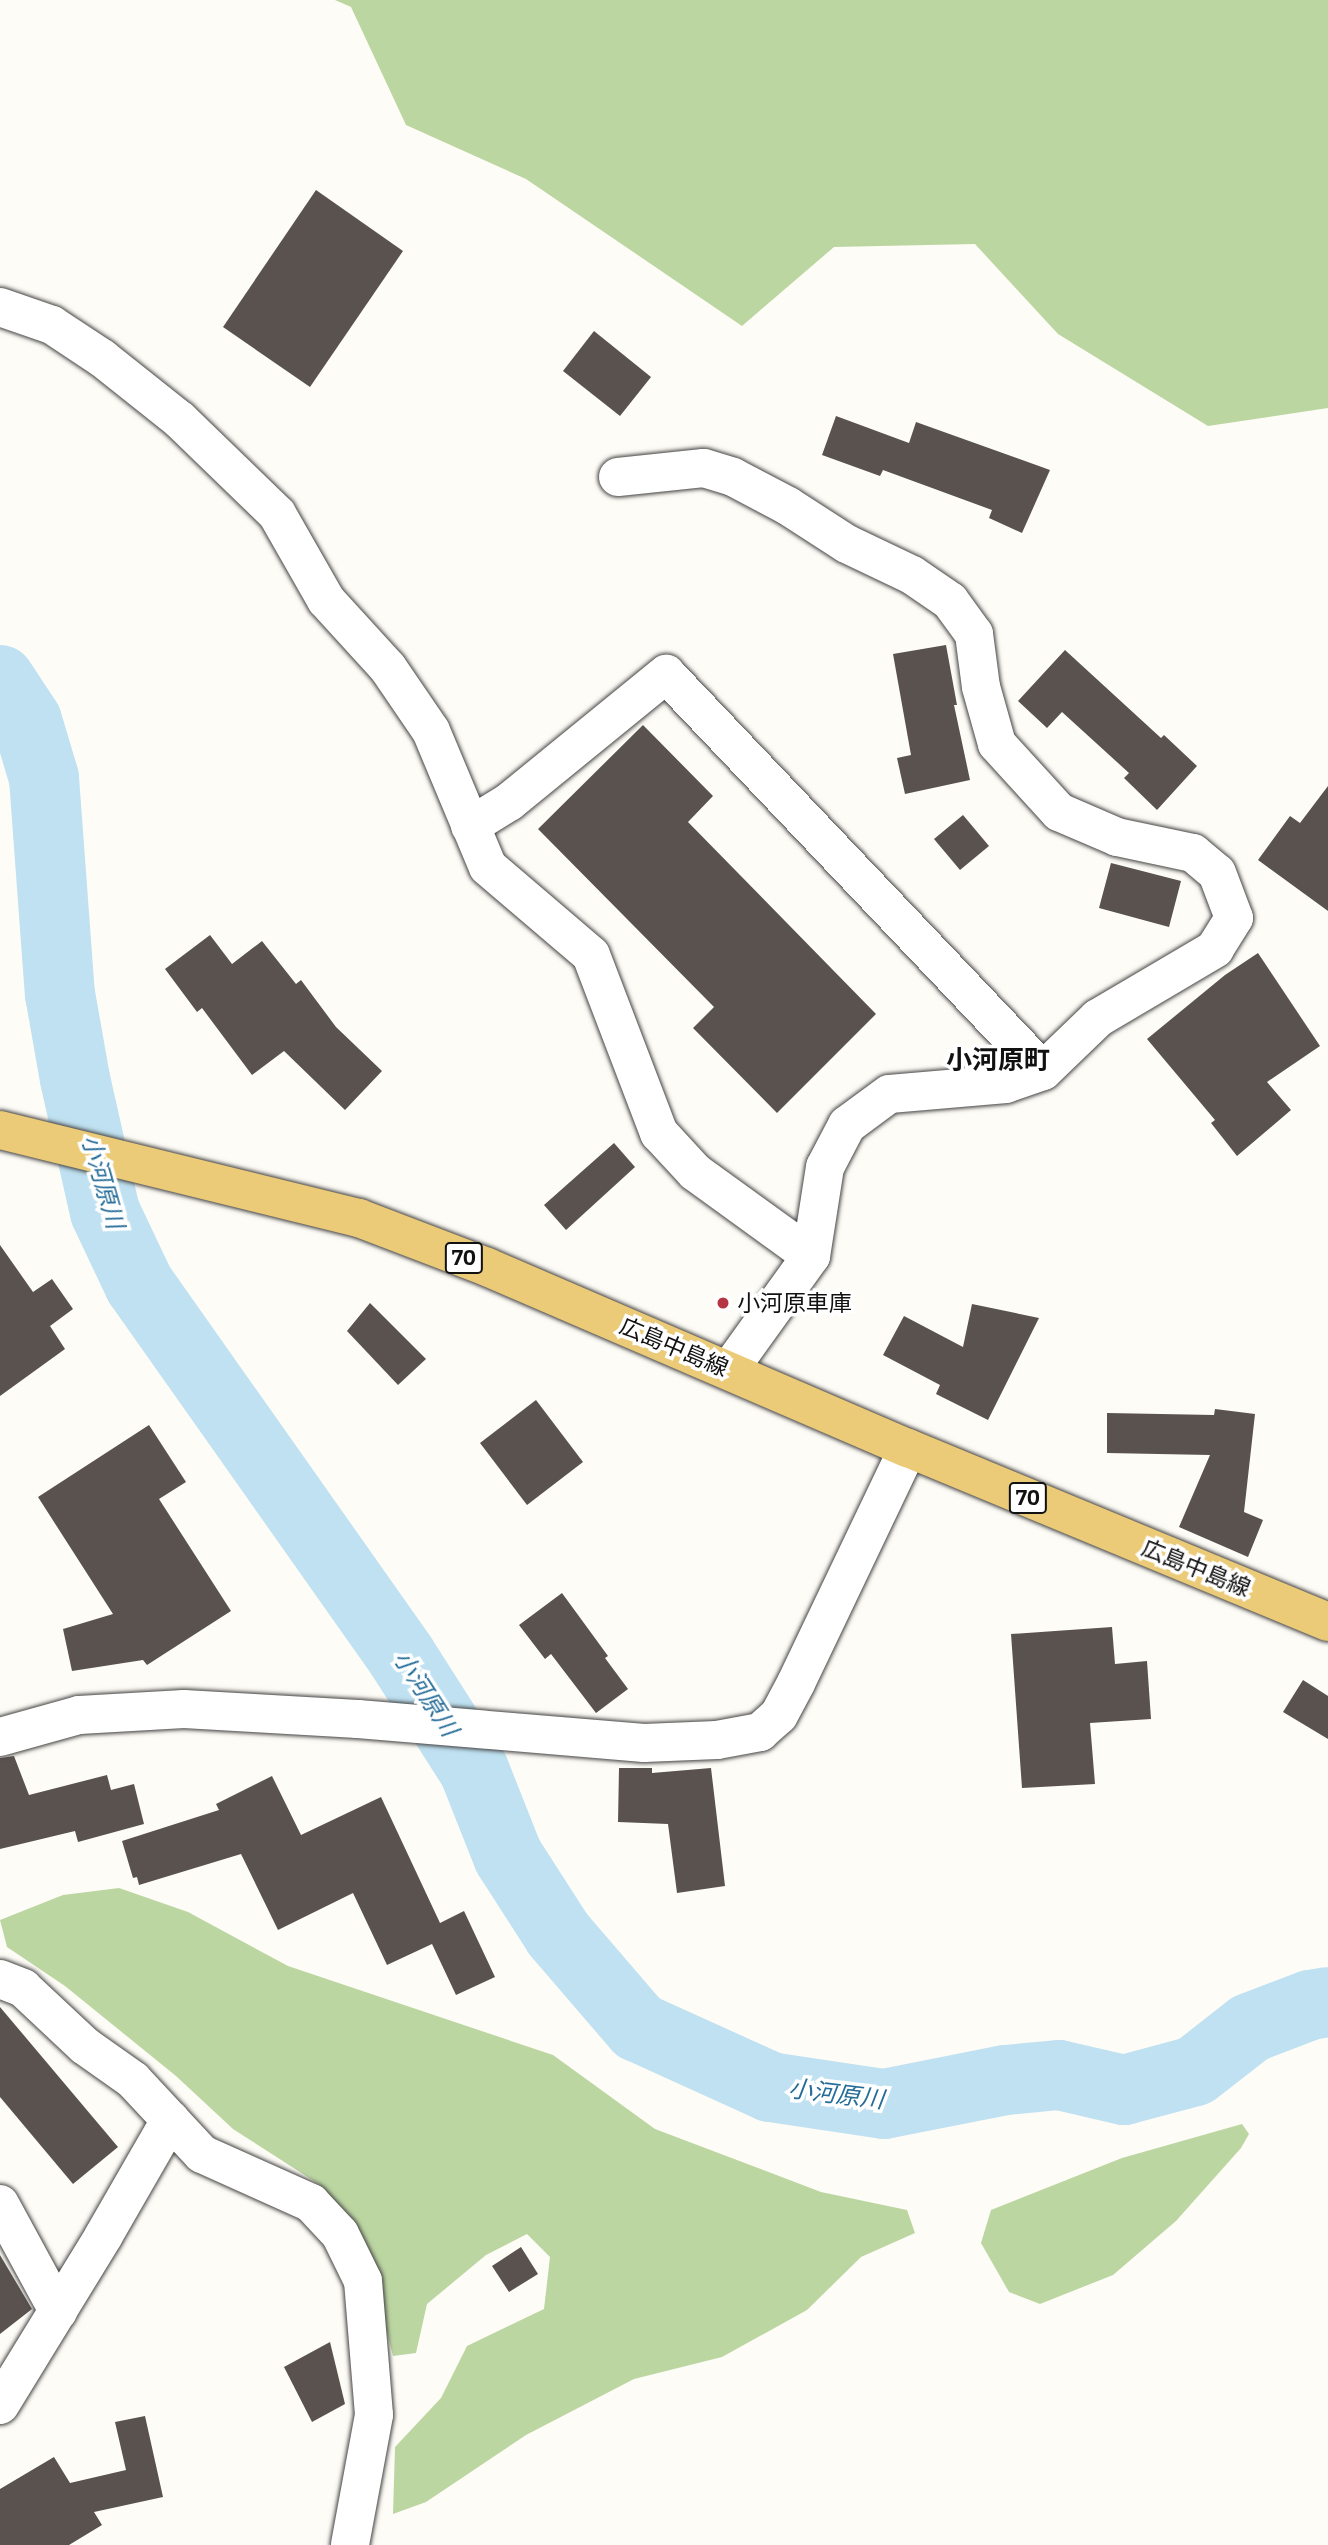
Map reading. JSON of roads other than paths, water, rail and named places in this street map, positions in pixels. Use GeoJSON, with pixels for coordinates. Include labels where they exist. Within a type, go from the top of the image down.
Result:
{"type":"FeatureCollection","features":[{"type":"Feature","properties":{"kind":"main road","name":"広島中島線"},"geometry":{"type":"LineString","coordinates":[[13,1133],[359,1218],[487,1267],[908,1448],[1328,1622]]}},
{"type":"Feature","properties":{"kind":"street"},"geometry":{"type":"LineString","coordinates":[[0,307],[52,325],[102,358],[180,420],[277,514],[326,600],[388,668],[431,731],[488,867],[591,955],[659,1133],[695,1172],[811,1256]]}},
{"type":"Feature","properties":{"kind":"street"},"geometry":{"type":"LineString","coordinates":[[618,477],[704,468],[733,477],[788,506],[847,544],[912,575],[950,601],[974,634],[981,687],[998,744],[1059,812],[1117,837],[1193,853],[1217,873],[1234,918],[1215,949],[1098,1017],[1043,1071],[1006,1084],[889,1094],[848,1125],[825,1167],[811,1256],[729,1370]]}},
{"type":"Feature","properties":{"kind":"street"},"geometry":{"type":"LineString","coordinates":[[470,826],[509,802],[666,674],[1043,1071]]}},
{"type":"Feature","properties":{"kind":"street"},"geometry":{"type":"LineString","coordinates":[[0,1737],[79,1715],[184,1709],[359,1719],[644,1744],[717,1741],[760,1732],[779,1715],[796,1683],[908,1448]]}},
{"type":"Feature","properties":{"kind":"street"},"geometry":{"type":"LineString","coordinates":[[0,1979],[23,1988],[85,2046],[133,2080],[202,2154],[311,2203],[340,2234],[363,2281],[374,2415],[350,2545]]}},
{"type":"Feature","properties":{"kind":"street"},"geometry":{"type":"LineString","coordinates":[[2,2397],[58,2311],[170,2120]]}},
{"type":"Feature","properties":{"kind":"street"},"geometry":{"type":"LineString","coordinates":[[0,2204],[58,2311]]}},
{"type":"Feature","properties":{"kind":"waterway","name":"小河原川"},"geometry":{"type":"LineString","coordinates":[[0,680],[27,721],[44,778],[60,994],[75,1079],[105,1212],[139,1284],[402,1657],[474,1770],[508,1856],[558,1934],[638,2027],[770,2087],[884,2104],[1005,2080],[1059,2075],[1124,2090],[1195,2071],[1250,2028],[1310,2005],[1328,2002]]}},
{"type":"Feature","properties":{"kind":"place","name":"小河原車庫"},"geometry":{"type":"Point","coordinates":[723,1303]}},
{"type":"Feature","properties":{"kind":"district","name":"小河原町"},"geometry":{"type":"Point","coordinates":[998,1061]}}]}
